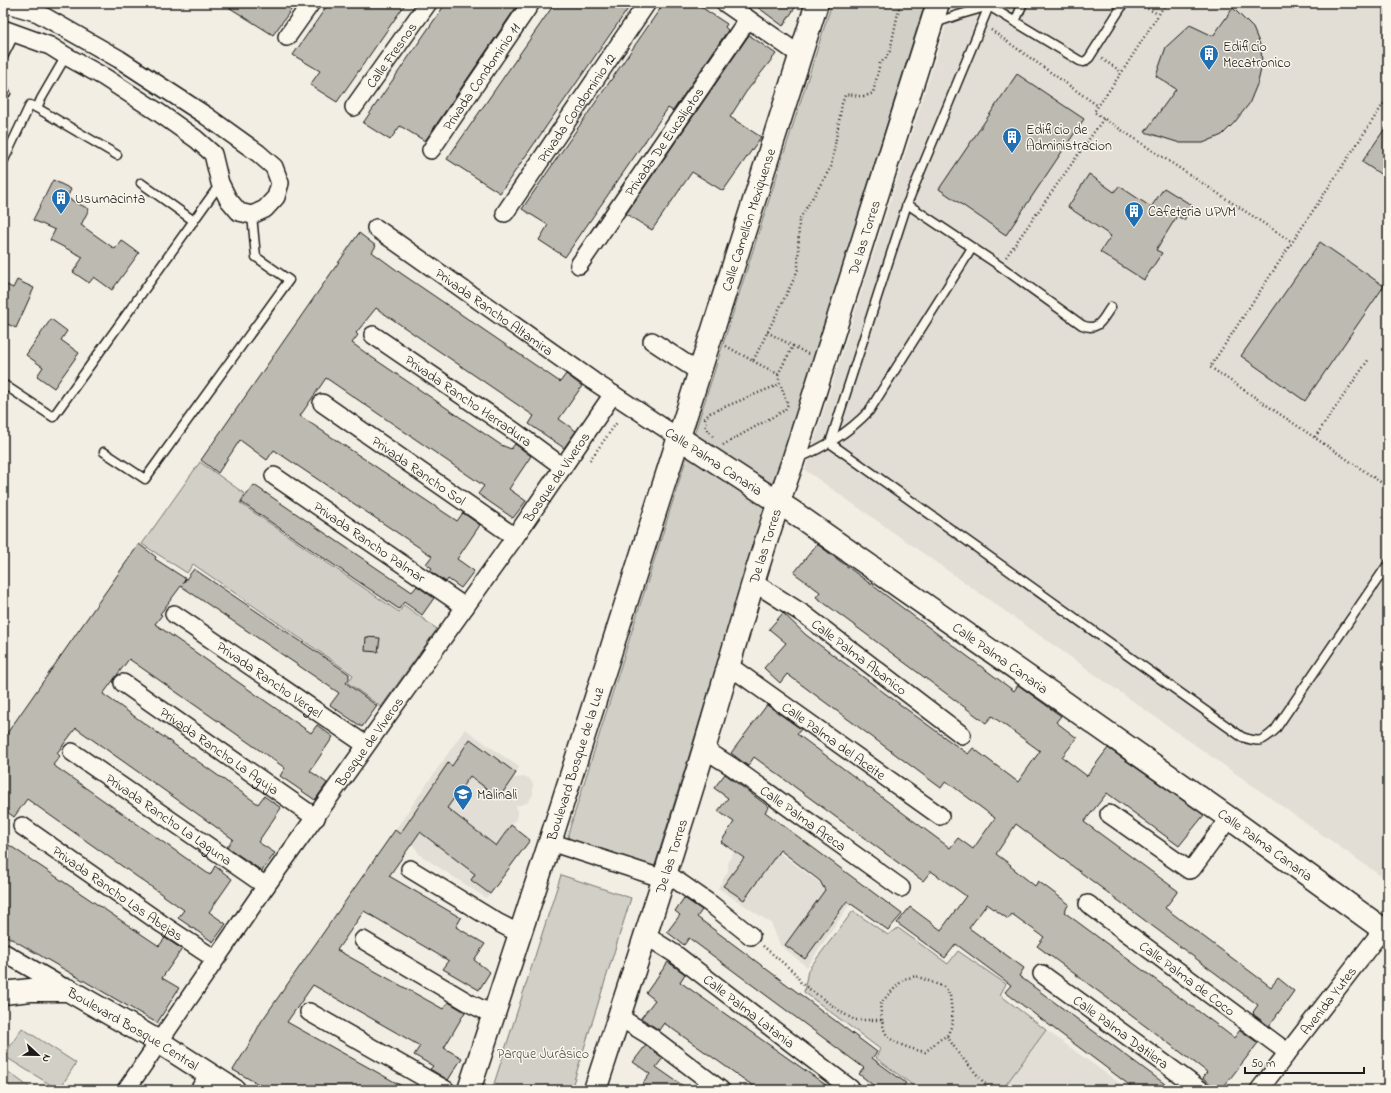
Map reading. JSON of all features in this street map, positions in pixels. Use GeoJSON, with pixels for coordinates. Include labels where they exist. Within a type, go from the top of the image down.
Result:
{"type":"FeatureCollection","features":[{"type":"Feature","properties":{"kind":"main road","name":"Calle Camellón Mexiquense"},"geometry":{"type":"LineString","coordinates":[[678,437],[817,3]]}},
{"type":"Feature","properties":{"kind":"main road","name":"De las Torres"},"geometry":{"type":"LineString","coordinates":[[595,1090],[665,876],[753,582],[793,461],[938,3]]}},
{"type":"Feature","properties":{"kind":"main road","name":"Calle Palma Canaria"},"geometry":{"type":"LineString","coordinates":[[678,437],[715,446],[778,503],[1229,818],[1385,931]]}},
{"type":"Feature","properties":{"kind":"main road","name":"Boulevard Bosque de la Luz"},"geometry":{"type":"LineString","coordinates":[[469,1090],[550,842],[678,437]]}},
{"type":"Feature","properties":{"kind":"main road","name":"Boulevard Bosque Central"},"geometry":{"type":"LineString","coordinates":[[3,993],[32,990],[68,990],[159,1042],[204,1083],[234,1090]]}},
{"type":"Feature","properties":{"kind":"street"},"geometry":{"type":"LineString","coordinates":[[4,3],[38,13],[119,59],[205,115],[274,166],[280,183],[276,197],[265,209],[252,215],[239,212],[228,199],[220,183],[213,154],[196,139],[104,77],[50,46],[9,31]]}},
{"type":"Feature","properties":{"kind":"street"},"geometry":{"type":"LineString","coordinates":[[287,37],[310,3]]}},
{"type":"Feature","properties":{"kind":"street","name":"Calle Fresnos"},"geometry":{"type":"LineString","coordinates":[[354,107],[428,3]]}},
{"type":"Feature","properties":{"kind":"street","name":"Privada Condominio 11"},"geometry":{"type":"LineString","coordinates":[[431,150],[531,3]]}},
{"type":"Feature","properties":{"kind":"street","name":"Privada Condominio 12"},"geometry":{"type":"LineString","coordinates":[[505,213],[647,3]]}},
{"type":"Feature","properties":{"kind":"street"},"geometry":{"type":"LineString","coordinates":[[725,3],[800,55]]}},
{"type":"Feature","properties":{"kind":"street","name":"Privada De Eucaliptos"},"geometry":{"type":"LineString","coordinates":[[579,265],[748,19]]}},
{"type":"Feature","properties":{"kind":"street","name":"Privada Rancho Altamira"},"geometry":{"type":"LineString","coordinates":[[376,228],[613,394]]}},
{"type":"Feature","properties":{"kind":"street","name":"Privada Rancho Herradura"},"geometry":{"type":"LineString","coordinates":[[373,335],[514,431],[563,467]]}},
{"type":"Feature","properties":{"kind":"street"},"geometry":{"type":"LineString","coordinates":[[652,341],[699,372]]}},
{"type":"Feature","properties":{"kind":"street","name":"Calle Palma Canaria"},"geometry":{"type":"LineString","coordinates":[[613,394],[678,437]]}},
{"type":"Feature","properties":{"kind":"street","name":"Bosque de Viveros"},"geometry":{"type":"LineString","coordinates":[[126,1090],[266,886],[316,818],[366,745],[515,537],[613,394]]}},
{"type":"Feature","properties":{"kind":"street","name":"Privada Rancho Sol"},"geometry":{"type":"LineString","coordinates":[[322,402],[515,537]]}},
{"type":"Feature","properties":{"kind":"street","name":"Privada Rancho Palmar"},"geometry":{"type":"LineString","coordinates":[[274,476],[465,607]]}},
{"type":"Feature","properties":{"kind":"street","name":"Calle Palma Abanico"},"geometry":{"type":"LineString","coordinates":[[753,582],[805,615],[962,735]]}},
{"type":"Feature","properties":{"kind":"street","name":"Privada Rancho Vergel"},"geometry":{"type":"LineString","coordinates":[[174,614],[366,745]]}},
{"type":"Feature","properties":{"kind":"street","name":"Calle Palma del Aceite"},"geometry":{"type":"LineString","coordinates":[[728,665],[940,816]]}},
{"type":"Feature","properties":{"kind":"street","name":"Privada Rancho La Aguja"},"geometry":{"type":"LineString","coordinates":[[123,683],[316,818]]}},
{"type":"Feature","properties":{"kind":"street","name":"Calle Palma Areca"},"geometry":{"type":"LineString","coordinates":[[704,749],[731,766],[901,888]]}},
{"type":"Feature","properties":{"kind":"street","name":"Privada Rancho La Laguna"},"geometry":{"type":"LineString","coordinates":[[72,752],[266,886]]}},
{"type":"Feature","properties":{"kind":"street"},"geometry":{"type":"LineString","coordinates":[[1110,814],[1189,870],[1229,818]]}},
{"type":"Feature","properties":{"kind":"street","name":"Privada Rancho Las Abejas"},"geometry":{"type":"LineString","coordinates":[[22,826],[162,924],[215,959]]}},
{"type":"Feature","properties":{"kind":"street"},"geometry":{"type":"LineString","coordinates":[[550,842],[665,876],[712,905],[751,936]]}},
{"type":"Feature","properties":{"kind":"street"},"geometry":{"type":"LineString","coordinates":[[410,870],[520,934]]}},
{"type":"Feature","properties":{"kind":"street","name":"Calle Palma de Coco"},"geometry":{"type":"LineString","coordinates":[[1088,904],[1287,1052]]}},
{"type":"Feature","properties":{"kind":"street","name":"Avenida Yutes"},"geometry":{"type":"LineString","coordinates":[[1259,1090],[1287,1052],[1385,931]]}},
{"type":"Feature","properties":{"kind":"street","name":"Calle Palma Latania"},"geometry":{"type":"LineString","coordinates":[[645,935],[674,954],[851,1089]]}},
{"type":"Feature","properties":{"kind":"street"},"geometry":{"type":"LineString","coordinates":[[363,940],[471,1004],[494,1015]]}},
{"type":"Feature","properties":{"kind":"street"},"geometry":{"type":"LineString","coordinates":[[3,952],[68,990]]}},
{"type":"Feature","properties":{"kind":"street","name":"Calle Palma Datilera"},"geometry":{"type":"LineString","coordinates":[[1042,974],[1201,1090]]}},
{"type":"Feature","properties":{"kind":"street"},"geometry":{"type":"LineString","coordinates":[[308,1012],[446,1090]]}},
{"type":"Feature","properties":{"kind":"street"},"geometry":{"type":"LineString","coordinates":[[619,1017],[650,1036],[721,1090]]}},
{"type":"Feature","properties":{"kind":"lane"},"geometry":{"type":"LineString","coordinates":[[1015,22],[1023,3]]}},
{"type":"Feature","properties":{"kind":"lane"},"geometry":{"type":"LineString","coordinates":[[988,5],[1080,61],[1086,61],[1124,3]]}},
{"type":"Feature","properties":{"kind":"lane"},"geometry":{"type":"LineString","coordinates":[[931,25],[988,5]]}},
{"type":"Feature","properties":{"kind":"lane"},"geometry":{"type":"LineString","coordinates":[[830,443],[907,204],[988,5]]}},
{"type":"Feature","properties":{"kind":"lane"},"geometry":{"type":"LineString","coordinates":[[3,57],[9,31]]}},
{"type":"Feature","properties":{"kind":"lane"},"geometry":{"type":"LineString","coordinates":[[37,108],[66,56]]}},
{"type":"Feature","properties":{"kind":"lane"},"geometry":{"type":"LineString","coordinates":[[3,162],[30,105],[117,155]]}},
{"type":"Feature","properties":{"kind":"lane"},"geometry":{"type":"LineString","coordinates":[[141,183],[194,220]]}},
{"type":"Feature","properties":{"kind":"lane"},"geometry":{"type":"LineString","coordinates":[[3,384],[53,417],[220,183]]}},
{"type":"Feature","properties":{"kind":"lane"},"geometry":{"type":"LineString","coordinates":[[907,204],[1000,266],[1082,325],[1090,328],[1097,326],[1111,307]]}},
{"type":"Feature","properties":{"kind":"lane"},"geometry":{"type":"LineString","coordinates":[[104,452],[145,479],[289,280],[256,257],[252,215]]}},
{"type":"Feature","properties":{"kind":"lane"},"geometry":{"type":"LineString","coordinates":[[793,461],[830,443],[855,426],[868,411],[972,248]]}},
{"type":"Feature","properties":{"kind":"lane"},"geometry":{"type":"LineString","coordinates":[[830,443],[1242,737],[1256,742],[1266,738],[1275,730],[1388,564]]}},
{"type":"Feature","properties":{"kind":"path"},"geometry":{"type":"LineString","coordinates":[[752,361],[798,269],[799,220],[831,167],[842,104],[845,95],[848,94],[864,97],[873,93],[880,63],[890,52],[900,3]]}},
{"type":"Feature","properties":{"kind":"path"},"geometry":{"type":"LineString","coordinates":[[1137,3],[1158,14]]}},
{"type":"Feature","properties":{"kind":"path"},"geometry":{"type":"LineString","coordinates":[[1166,3],[1122,72],[1094,112],[1292,242]]}},
{"type":"Feature","properties":{"kind":"path"},"geometry":{"type":"LineString","coordinates":[[981,24],[1098,106]]}},
{"type":"Feature","properties":{"kind":"path"},"geometry":{"type":"LineString","coordinates":[[1092,53],[1122,72]]}},
{"type":"Feature","properties":{"kind":"path"},"geometry":{"type":"LineString","coordinates":[[1388,98],[1210,367],[1388,487]]}},
{"type":"Feature","properties":{"kind":"path"},"geometry":{"type":"LineString","coordinates":[[1000,266],[1104,118]]}},
{"type":"Feature","properties":{"kind":"path"},"geometry":{"type":"LineString","coordinates":[[715,446],[785,410],[788,404],[780,384],[778,374],[793,346],[767,332]]}},
{"type":"Feature","properties":{"kind":"path"},"geometry":{"type":"LineString","coordinates":[[710,337],[778,374]]}},
{"type":"Feature","properties":{"kind":"path"},"geometry":{"type":"LineString","coordinates":[[1315,437],[1369,359]]}},
{"type":"Feature","properties":{"kind":"path"},"geometry":{"type":"LineString","coordinates":[[715,446],[706,429],[705,418],[710,413],[780,384]]}},
{"type":"Feature","properties":{"kind":"path"},"geometry":{"type":"LineString","coordinates":[[715,446],[729,449]]}},
{"type":"Feature","properties":{"kind":"path"},"geometry":{"type":"LineString","coordinates":[[751,936],[788,965],[795,972],[801,983],[844,1014],[855,1020],[882,1020]]}},
{"type":"Feature","properties":{"kind":"path"},"geometry":{"type":"LineString","coordinates":[[916,976],[944,987],[950,995],[953,1023],[947,1036],[940,1038],[925,1052],[913,1049],[892,1040],[887,1035],[882,1020],[880,1005],[904,979],[916,976]]}},
{"type":"Feature","properties":{"kind":"path"},"geometry":{"type":"LineString","coordinates":[[947,1036],[958,1053],[987,1086],[987,1090]]}},
{"type":"Feature","properties":{"kind":"shaded area"},"geometry":{"type":"Polygon","coordinates":[[[953,3],[1388,3],[1388,881],[805,470],[953,3]]]}},
{"type":"Feature","properties":{"kind":"shaded area","name":"Malinali"},"geometry":{"type":"Polygon","coordinates":[[[465,729],[519,767],[514,777],[529,778],[533,784],[533,795],[527,803],[516,806],[518,816],[511,825],[530,840],[486,898],[420,855],[412,843],[395,830],[465,729]]]}},
{"type":"Feature","properties":{"kind":"shaded area"},"geometry":{"type":"Polygon","coordinates":[[[749,830],[849,905],[807,967],[780,945],[771,923],[718,888],[728,871],[728,861],[749,830]]]}},
{"type":"Feature","properties":{"kind":"shaded area"},"geometry":{"type":"Polygon","coordinates":[[[1046,1030],[1129,1090],[1002,1090],[1046,1030]]]}},
{"type":"Feature","properties":{"kind":"green space"},"geometry":{"type":"Polygon","coordinates":[[[832,3],[925,3],[773,487],[693,438],[832,3]]]}},
{"type":"Feature","properties":{"kind":"green space"},"geometry":{"type":"Polygon","coordinates":[[[688,453],[767,506],[654,868],[569,842],[568,834],[688,453]]]}},
{"type":"Feature","properties":{"kind":"green space"},"geometry":{"type":"Polygon","coordinates":[[[200,462],[245,494],[240,503],[399,612],[404,605],[437,629],[381,707],[348,683],[353,675],[193,564],[187,573],[142,544],[200,462]]]}},
{"type":"Feature","properties":{"kind":"green space","name":"Parque Jurásico"},"geometry":{"type":"Polygon","coordinates":[[[561,875],[631,898],[571,1090],[492,1090],[561,875]]]}},
{"type":"Feature","properties":{"kind":"green space"},"geometry":{"type":"Polygon","coordinates":[[[853,911],[888,935],[898,928],[948,964],[958,951],[1006,984],[1000,995],[1046,1030],[1002,1090],[914,1090],[911,1084],[876,1058],[880,1049],[804,992],[808,970],[853,911]]]}},
{"type":"Feature","properties":{"kind":"green space"},"geometry":{"type":"Polygon","coordinates":[[[22,1028],[76,1063],[59,1090],[4,1056],[22,1028]]]}},
{"type":"Feature","properties":{"kind":"green space"},"geometry":{"type":"Polygon","coordinates":[[[3,1068],[33,1090],[3,1090],[3,1068]]]}},
{"type":"Feature","properties":{"kind":"building"},"geometry":{"type":"Polygon","coordinates":[[[222,3],[296,3],[273,35],[222,3]]]}},
{"type":"Feature","properties":{"kind":"building"},"geometry":{"type":"Polygon","coordinates":[[[329,3],[406,3],[337,102],[310,85],[320,71],[293,55],[329,3]]]}},
{"type":"Feature","properties":{"kind":"building"},"geometry":{"type":"Polygon","coordinates":[[[446,3],[519,3],[425,141],[400,126],[390,140],[363,123],[446,3]]]}},
{"type":"Feature","properties":{"kind":"building"},"geometry":{"type":"Polygon","coordinates":[[[555,3],[632,3],[500,193],[447,159],[555,3]]]}},
{"type":"Feature","properties":{"kind":"building"},"geometry":{"type":"Polygon","coordinates":[[[664,3],[695,3],[727,24],[725,27],[728,30],[673,111],[668,108],[565,257],[539,240],[548,225],[522,209],[664,3]]]}},
{"type":"Feature","properties":{"kind":"building"},"geometry":{"type":"Polygon","coordinates":[[[752,3],[798,3],[783,26],[752,3]]]}},
{"type":"Feature","properties":{"kind":"building","name":"Edificio Mecatronico"},"geometry":{"type":"Polygon","coordinates":[[[1233,8],[1253,28],[1261,47],[1262,65],[1258,82],[1249,104],[1222,135],[1203,143],[1180,143],[1145,132],[1176,89],[1156,76],[1166,47],[1190,25],[1213,36],[1233,8]]]}},
{"type":"Feature","properties":{"kind":"building"},"geometry":{"type":"Polygon","coordinates":[[[749,35],[776,54],[746,92],[730,117],[761,137],[723,191],[692,172],[652,230],[626,214],[749,35]]]}},
{"type":"Feature","properties":{"kind":"building","name":"Edificio de Administracion"},"geometry":{"type":"Polygon","coordinates":[[[1017,74],[1084,119],[1006,235],[939,189],[1017,74]]]}},
{"type":"Feature","properties":{"kind":"building"},"geometry":{"type":"Polygon","coordinates":[[[1388,124],[1388,179],[1362,162],[1388,124]]]}},
{"type":"Feature","properties":{"kind":"building","name":"Cafeteria UPVM"},"geometry":{"type":"Polygon","coordinates":[[[1089,174],[1114,192],[1119,186],[1151,207],[1164,188],[1193,206],[1184,220],[1177,216],[1156,250],[1162,253],[1144,280],[1100,252],[1111,236],[1068,207],[1089,174]]]}},
{"type":"Feature","properties":{"kind":"building"},"geometry":{"type":"Polygon","coordinates":[[[53,180],[71,189],[67,198],[89,209],[81,225],[115,249],[121,240],[139,253],[112,290],[94,277],[89,283],[73,272],[83,257],[50,240],[55,230],[33,220],[53,180]]]}},
{"type":"Feature","properties":{"kind":"building"},"geometry":{"type":"Polygon","coordinates":[[[359,233],[376,246],[372,252],[402,274],[560,382],[566,374],[582,386],[559,419],[576,431],[564,448],[529,424],[534,416],[376,308],[356,333],[358,335],[352,343],[370,356],[501,445],[511,449],[515,444],[531,456],[509,489],[526,501],[513,518],[478,494],[484,486],[326,378],[300,416],[457,521],[463,513],[480,525],[457,559],[474,571],[461,588],[448,579],[446,582],[430,571],[432,568],[426,564],[432,556],[274,450],[267,460],[240,440],[218,473],[201,460],[359,233]]]}},
{"type":"Feature","properties":{"kind":"building"},"geometry":{"type":"Polygon","coordinates":[[[1320,242],[1384,286],[1305,401],[1241,356],[1320,242]]]}},
{"type":"Feature","properties":{"kind":"building"},"geometry":{"type":"Polygon","coordinates":[[[17,280],[34,288],[16,328],[3,322],[3,283],[13,288],[17,280]]]}},
{"type":"Feature","properties":{"kind":"building"},"geometry":{"type":"Polygon","coordinates":[[[51,319],[67,331],[61,340],[79,353],[54,388],[37,376],[43,367],[26,355],[51,319]]]}},
{"type":"Feature","properties":{"kind":"building"},"geometry":{"type":"Polygon","coordinates":[[[254,485],[412,592],[417,586],[434,598],[422,615],[404,602],[399,609],[241,502],[254,485]]]}},
{"type":"Feature","properties":{"kind":"building"},"geometry":{"type":"Polygon","coordinates":[[[139,544],[156,557],[155,559],[186,579],[183,583],[194,569],[349,674],[349,679],[346,683],[377,706],[362,727],[330,705],[339,693],[181,586],[160,614],[162,615],[155,624],[311,733],[317,725],[333,737],[310,771],[327,783],[315,800],[280,776],[285,768],[129,659],[103,694],[258,804],[264,796],[281,808],[258,842],[275,853],[262,871],[227,847],[233,839],[76,728],[57,753],[60,756],[53,765],[210,875],[215,866],[232,879],[209,912],[226,924],[213,942],[178,918],[184,910],[27,799],[14,817],[3,809],[3,739],[139,544]]]}},
{"type":"Feature","properties":{"kind":"building"},"geometry":{"type":"Polygon","coordinates":[[[817,544],[1014,691],[1018,685],[1061,716],[1056,722],[1077,738],[1062,757],[1087,776],[1108,748],[1204,815],[1179,846],[1107,793],[1084,822],[1178,891],[1165,908],[1271,987],[1278,978],[1294,991],[1269,1026],[1253,1014],[1258,1005],[1016,824],[996,854],[1035,886],[1038,881],[1069,904],[1064,912],[1234,1038],[1240,1030],[1258,1043],[1221,1090],[1218,1090],[1203,1078],[1207,1072],[1037,946],[1044,937],[1012,914],[1008,919],[987,904],[969,928],[1024,968],[1019,976],[1173,1090],[1136,1090],[1005,992],[1011,985],[956,944],[945,958],[897,923],[910,907],[941,930],[966,896],[931,871],[923,881],[754,757],[748,766],[731,753],[767,705],[801,729],[797,734],[950,848],[958,838],[973,849],[995,818],[946,781],[941,788],[787,674],[780,683],[764,668],[786,643],[769,629],[783,613],[806,635],[951,742],[968,754],[973,748],[1018,782],[1040,751],[992,716],[986,723],[816,597],[820,592],[794,573],[817,544]]]}},
{"type":"Feature","properties":{"kind":"building"},"geometry":{"type":"Polygon","coordinates":[[[366,637],[380,638],[378,652],[365,651],[366,637]]]}},
{"type":"Feature","properties":{"kind":"building"},"geometry":{"type":"Polygon","coordinates":[[[470,739],[516,773],[499,798],[470,776],[447,808],[496,846],[511,825],[530,840],[490,894],[471,880],[475,874],[420,832],[389,876],[461,918],[456,927],[485,944],[474,960],[490,972],[479,990],[443,969],[449,961],[364,911],[337,950],[443,1009],[448,1002],[465,1012],[444,1048],[462,1058],[448,1080],[430,1069],[433,1066],[414,1055],[420,1046],[313,985],[287,1022],[409,1090],[269,1090],[233,1070],[261,1022],[395,830],[400,834],[448,763],[452,766],[470,739]]]}},
{"type":"Feature","properties":{"kind":"building"},"geometry":{"type":"Polygon","coordinates":[[[725,774],[769,807],[765,812],[902,914],[888,930],[847,901],[805,959],[785,945],[825,890],[820,881],[780,850],[744,900],[723,886],[744,858],[721,842],[734,822],[718,811],[728,798],[714,788],[725,774]]]}},
{"type":"Feature","properties":{"kind":"building"},"geometry":{"type":"Polygon","coordinates":[[[3,841],[159,946],[165,938],[182,949],[162,978],[179,988],[157,1023],[3,934],[3,841]]]}},
{"type":"Feature","properties":{"kind":"building"},"geometry":{"type":"Polygon","coordinates":[[[684,898],[702,910],[697,917],[877,1052],[872,1058],[906,1083],[900,1090],[879,1090],[859,1074],[864,1068],[689,938],[684,945],[667,932],[680,915],[675,911],[684,898]]]}},
{"type":"Feature","properties":{"kind":"building"},"geometry":{"type":"Polygon","coordinates":[[[668,962],[685,974],[680,982],[833,1090],[759,1090],[664,1023],[659,1030],[641,1018],[655,1000],[646,993],[668,962]]]}},
{"type":"Feature","properties":{"kind":"building"},"geometry":{"type":"Polygon","coordinates":[[[646,1045],[663,1058],[656,1067],[689,1090],[638,1090],[650,1074],[633,1062],[646,1045]]]}},
{"type":"Feature","properties":{"kind":"place","name":"Edificio Mecatronico"},"geometry":{"type":"Point","coordinates":[1209,71]}},
{"type":"Feature","properties":{"kind":"place","name":"Edificio de Administracion"},"geometry":{"type":"Point","coordinates":[1012,154]}},
{"type":"Feature","properties":{"kind":"place","name":"Usumacinta"},"geometry":{"type":"Point","coordinates":[61,215]}},
{"type":"Feature","properties":{"kind":"place","name":"Cafeteria UPVM"},"geometry":{"type":"Point","coordinates":[1134,228]}},
{"type":"Feature","properties":{"kind":"place","name":"Malinali"},"geometry":{"type":"Point","coordinates":[463,811]}}]}
